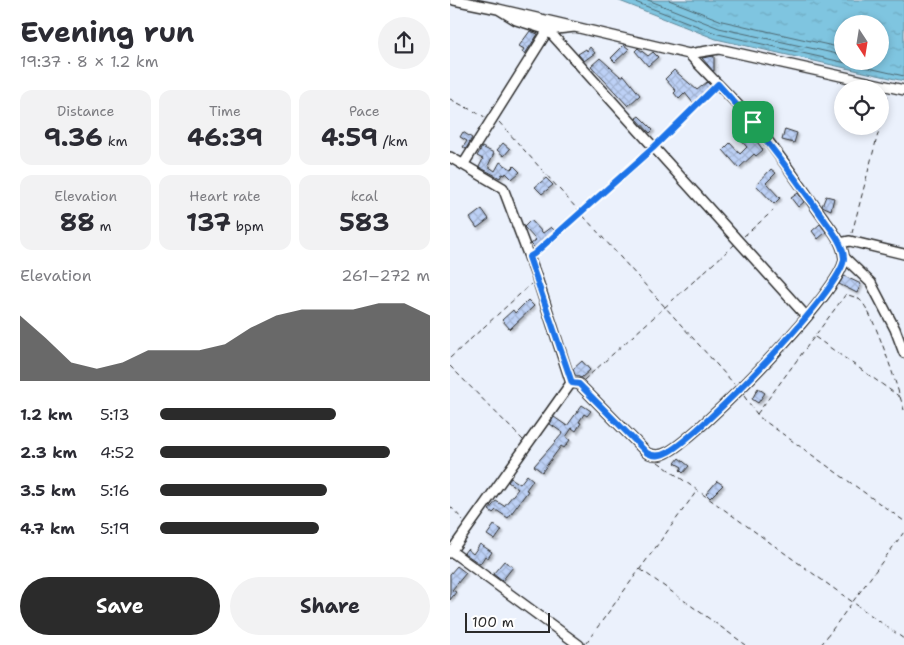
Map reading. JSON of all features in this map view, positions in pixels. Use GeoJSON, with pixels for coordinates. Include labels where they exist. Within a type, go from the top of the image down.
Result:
{"type":"FeatureCollection","features":[{"type":"Feature","properties":{"kind":"street"},"geometry":{"type":"LineString","coordinates":[[454,0],[689,54],[719,49],[904,90]]}},
{"type":"Feature","properties":{"kind":"street"},"geometry":{"type":"LineString","coordinates":[[498,9],[516,20],[548,30],[575,27]]}},
{"type":"Feature","properties":{"kind":"street"},"geometry":{"type":"LineString","coordinates":[[463,165],[548,30]]}},
{"type":"Feature","properties":{"kind":"street"},"geometry":{"type":"LineString","coordinates":[[548,30],[806,316]]}},
{"type":"Feature","properties":{"kind":"street"},"geometry":{"type":"LineString","coordinates":[[689,54],[753,122],[798,182],[840,243],[844,257],[871,284],[904,353]]}},
{"type":"Feature","properties":{"kind":"street"},"geometry":{"type":"LineString","coordinates":[[450,157],[503,188],[575,384],[647,453],[653,456],[666,453],[677,447],[702,427],[740,390],[774,354],[838,278],[844,257]]}},
{"type":"Feature","properties":{"kind":"street"},"geometry":{"type":"LineString","coordinates":[[840,243],[850,241],[904,254]]}},
{"type":"Feature","properties":{"kind":"street"},"geometry":{"type":"LineString","coordinates":[[575,384],[528,445],[451,552],[579,645]]}},
{"type":"Feature","properties":{"kind":"path"},"geometry":{"type":"LineString","coordinates":[[529,257],[653,148],[718,84]]}},
{"type":"Feature","properties":{"kind":"path"},"geometry":{"type":"LineString","coordinates":[[450,98],[492,118],[665,306],[740,390],[757,414],[904,521]]}},
{"type":"Feature","properties":{"kind":"path"},"geometry":{"type":"LineString","coordinates":[[850,241],[878,135]]}},
{"type":"Feature","properties":{"kind":"path"},"geometry":{"type":"LineString","coordinates":[[575,384],[774,210]]}},
{"type":"Feature","properties":{"kind":"path"},"geometry":{"type":"LineString","coordinates":[[450,358],[537,278]]}},
{"type":"Feature","properties":{"kind":"path"},"geometry":{"type":"LineString","coordinates":[[757,414],[846,294],[860,300],[878,334],[904,410]]}},
{"type":"Feature","properties":{"kind":"path"},"geometry":{"type":"LineString","coordinates":[[814,337],[900,398]]}},
{"type":"Feature","properties":{"kind":"path"},"geometry":{"type":"LineString","coordinates":[[450,366],[528,445]]}},
{"type":"Feature","properties":{"kind":"path"},"geometry":{"type":"LineString","coordinates":[[653,456],[696,492],[904,639]]}},
{"type":"Feature","properties":{"kind":"path"},"geometry":{"type":"LineString","coordinates":[[585,645],[639,568],[696,492]]}},
{"type":"Feature","properties":{"kind":"path"},"geometry":{"type":"LineString","coordinates":[[450,506],[469,526]]}},
{"type":"Feature","properties":{"kind":"path"},"geometry":{"type":"LineString","coordinates":[[821,645],[904,532]]}},
{"type":"Feature","properties":{"kind":"path"},"geometry":{"type":"LineString","coordinates":[[639,568],[746,645]]}},
{"type":"Feature","properties":{"kind":"water"},"geometry":{"type":"Polygon","coordinates":[[[617,0],[904,0],[904,81],[855,70],[889,70],[889,15],[834,15],[834,65],[716,39],[617,0]]]}},
{"type":"Feature","properties":{"kind":"building"},"geometry":{"type":"Polygon","coordinates":[[[530,31],[538,34],[525,54],[522,52],[524,49],[519,46],[530,31]]]}},
{"type":"Feature","properties":{"kind":"building"},"geometry":{"type":"Polygon","coordinates":[[[624,45],[629,49],[615,62],[611,58],[624,45]]]}},
{"type":"Feature","properties":{"kind":"building"},"geometry":{"type":"Polygon","coordinates":[[[590,47],[595,53],[584,61],[578,54],[586,49],[587,51],[590,47]]]}},
{"type":"Feature","properties":{"kind":"building"},"geometry":{"type":"Polygon","coordinates":[[[638,48],[648,56],[653,52],[658,57],[648,66],[635,51],[638,48]]]}},
{"type":"Feature","properties":{"kind":"building"},"geometry":{"type":"Polygon","coordinates":[[[714,56],[714,71],[713,71],[702,58],[714,56]]]}},
{"type":"Feature","properties":{"kind":"building"},"geometry":{"type":"Polygon","coordinates":[[[600,58],[621,77],[624,75],[640,95],[628,106],[591,66],[600,58]]]}},
{"type":"Feature","properties":{"kind":"building"},"geometry":{"type":"Polygon","coordinates":[[[674,70],[697,90],[707,82],[713,88],[693,103],[685,93],[679,99],[674,93],[676,91],[665,79],[674,70]]]}},
{"type":"Feature","properties":{"kind":"building"},"geometry":{"type":"Polygon","coordinates":[[[639,116],[653,130],[650,133],[636,118],[639,116]]]}},
{"type":"Feature","properties":{"kind":"building"},"geometry":{"type":"Polygon","coordinates":[[[747,128],[763,150],[756,156],[754,154],[739,168],[723,150],[730,143],[740,154],[747,147],[737,136],[747,128]]]}},
{"type":"Feature","properties":{"kind":"building"},"geometry":{"type":"Polygon","coordinates":[[[785,129],[797,133],[794,143],[782,140],[785,129]]]}},
{"type":"Feature","properties":{"kind":"building"},"geometry":{"type":"Polygon","coordinates":[[[463,132],[472,138],[466,149],[463,147],[467,141],[460,137],[463,132]]]}},
{"type":"Feature","properties":{"kind":"building"},"geometry":{"type":"Polygon","coordinates":[[[503,143],[510,149],[504,156],[497,150],[503,143]]]}},
{"type":"Feature","properties":{"kind":"building"},"geometry":{"type":"Polygon","coordinates":[[[482,147],[494,153],[488,166],[495,171],[500,162],[511,169],[514,166],[520,172],[512,179],[506,173],[505,175],[502,174],[500,178],[479,167],[483,159],[477,156],[482,147]]]}},
{"type":"Feature","properties":{"kind":"building"},"geometry":{"type":"Polygon","coordinates":[[[771,169],[776,173],[766,183],[780,198],[774,204],[756,185],[771,169]]]}},
{"type":"Feature","properties":{"kind":"building"},"geometry":{"type":"Polygon","coordinates":[[[546,178],[553,185],[542,194],[535,187],[546,178]]]}},
{"type":"Feature","properties":{"kind":"building"},"geometry":{"type":"Polygon","coordinates":[[[798,193],[804,202],[798,207],[791,198],[798,193]]]}},
{"type":"Feature","properties":{"kind":"building"},"geometry":{"type":"Polygon","coordinates":[[[826,196],[834,198],[831,210],[822,206],[826,196]]]}},
{"type":"Feature","properties":{"kind":"building"},"geometry":{"type":"Polygon","coordinates":[[[482,209],[489,219],[477,228],[470,218],[482,209]]]}},
{"type":"Feature","properties":{"kind":"building"},"geometry":{"type":"Polygon","coordinates":[[[531,220],[543,233],[551,227],[555,231],[536,249],[531,244],[536,240],[524,227],[531,220]]]}},
{"type":"Feature","properties":{"kind":"building"},"geometry":{"type":"Polygon","coordinates":[[[820,224],[826,232],[818,239],[812,231],[820,224]]]}},
{"type":"Feature","properties":{"kind":"building"},"geometry":{"type":"Polygon","coordinates":[[[844,276],[861,284],[857,293],[839,284],[844,276]]]}},
{"type":"Feature","properties":{"kind":"building"},"geometry":{"type":"Polygon","coordinates":[[[528,300],[534,306],[510,329],[502,320],[513,310],[515,313],[528,300]]]}},
{"type":"Feature","properties":{"kind":"building"},"geometry":{"type":"Polygon","coordinates":[[[582,361],[590,370],[581,378],[575,375],[573,369],[582,361]]]}},
{"type":"Feature","properties":{"kind":"building"},"geometry":{"type":"Polygon","coordinates":[[[758,388],[765,393],[758,403],[752,399],[758,388]]]}},
{"type":"Feature","properties":{"kind":"building"},"geometry":{"type":"Polygon","coordinates":[[[582,405],[591,411],[587,416],[584,414],[576,431],[572,428],[566,437],[570,440],[564,448],[561,446],[542,472],[534,466],[563,433],[550,424],[554,417],[567,426],[582,405]]]}},
{"type":"Feature","properties":{"kind":"building"},"geometry":{"type":"Polygon","coordinates":[[[679,458],[689,466],[683,473],[680,470],[682,467],[675,463],[679,458]]]}},
{"type":"Feature","properties":{"kind":"building"},"geometry":{"type":"Polygon","coordinates":[[[527,475],[533,480],[526,490],[528,491],[508,518],[496,510],[493,513],[489,510],[496,501],[504,506],[518,489],[508,482],[511,478],[520,484],[527,475]]]}},
{"type":"Feature","properties":{"kind":"building"},"geometry":{"type":"Polygon","coordinates":[[[717,481],[723,485],[710,498],[706,494],[717,481]]]}},
{"type":"Feature","properties":{"kind":"building"},"geometry":{"type":"Polygon","coordinates":[[[494,525],[502,530],[495,540],[487,535],[494,525]]]}},
{"type":"Feature","properties":{"kind":"building"},"geometry":{"type":"Polygon","coordinates":[[[480,544],[492,552],[488,558],[485,556],[480,564],[464,553],[467,549],[473,554],[480,544]]]}},
{"type":"Feature","properties":{"kind":"building"},"geometry":{"type":"Polygon","coordinates":[[[504,561],[513,567],[502,581],[493,574],[504,561]]]}},
{"type":"Feature","properties":{"kind":"building"},"geometry":{"type":"Polygon","coordinates":[[[457,566],[466,573],[452,590],[456,592],[450,600],[450,574],[457,566]]]}},
{"type":"Feature","properties":{"kind":"route"},"geometry":{"type":"LineString","coordinates":[[718,84],[753,122],[798,182],[840,243],[844,257],[843,268],[830,288],[774,354],[740,390],[702,427],[677,447],[666,453],[653,456],[647,453],[579,384],[572,383],[529,257],[653,148],[718,84]]}}]}
